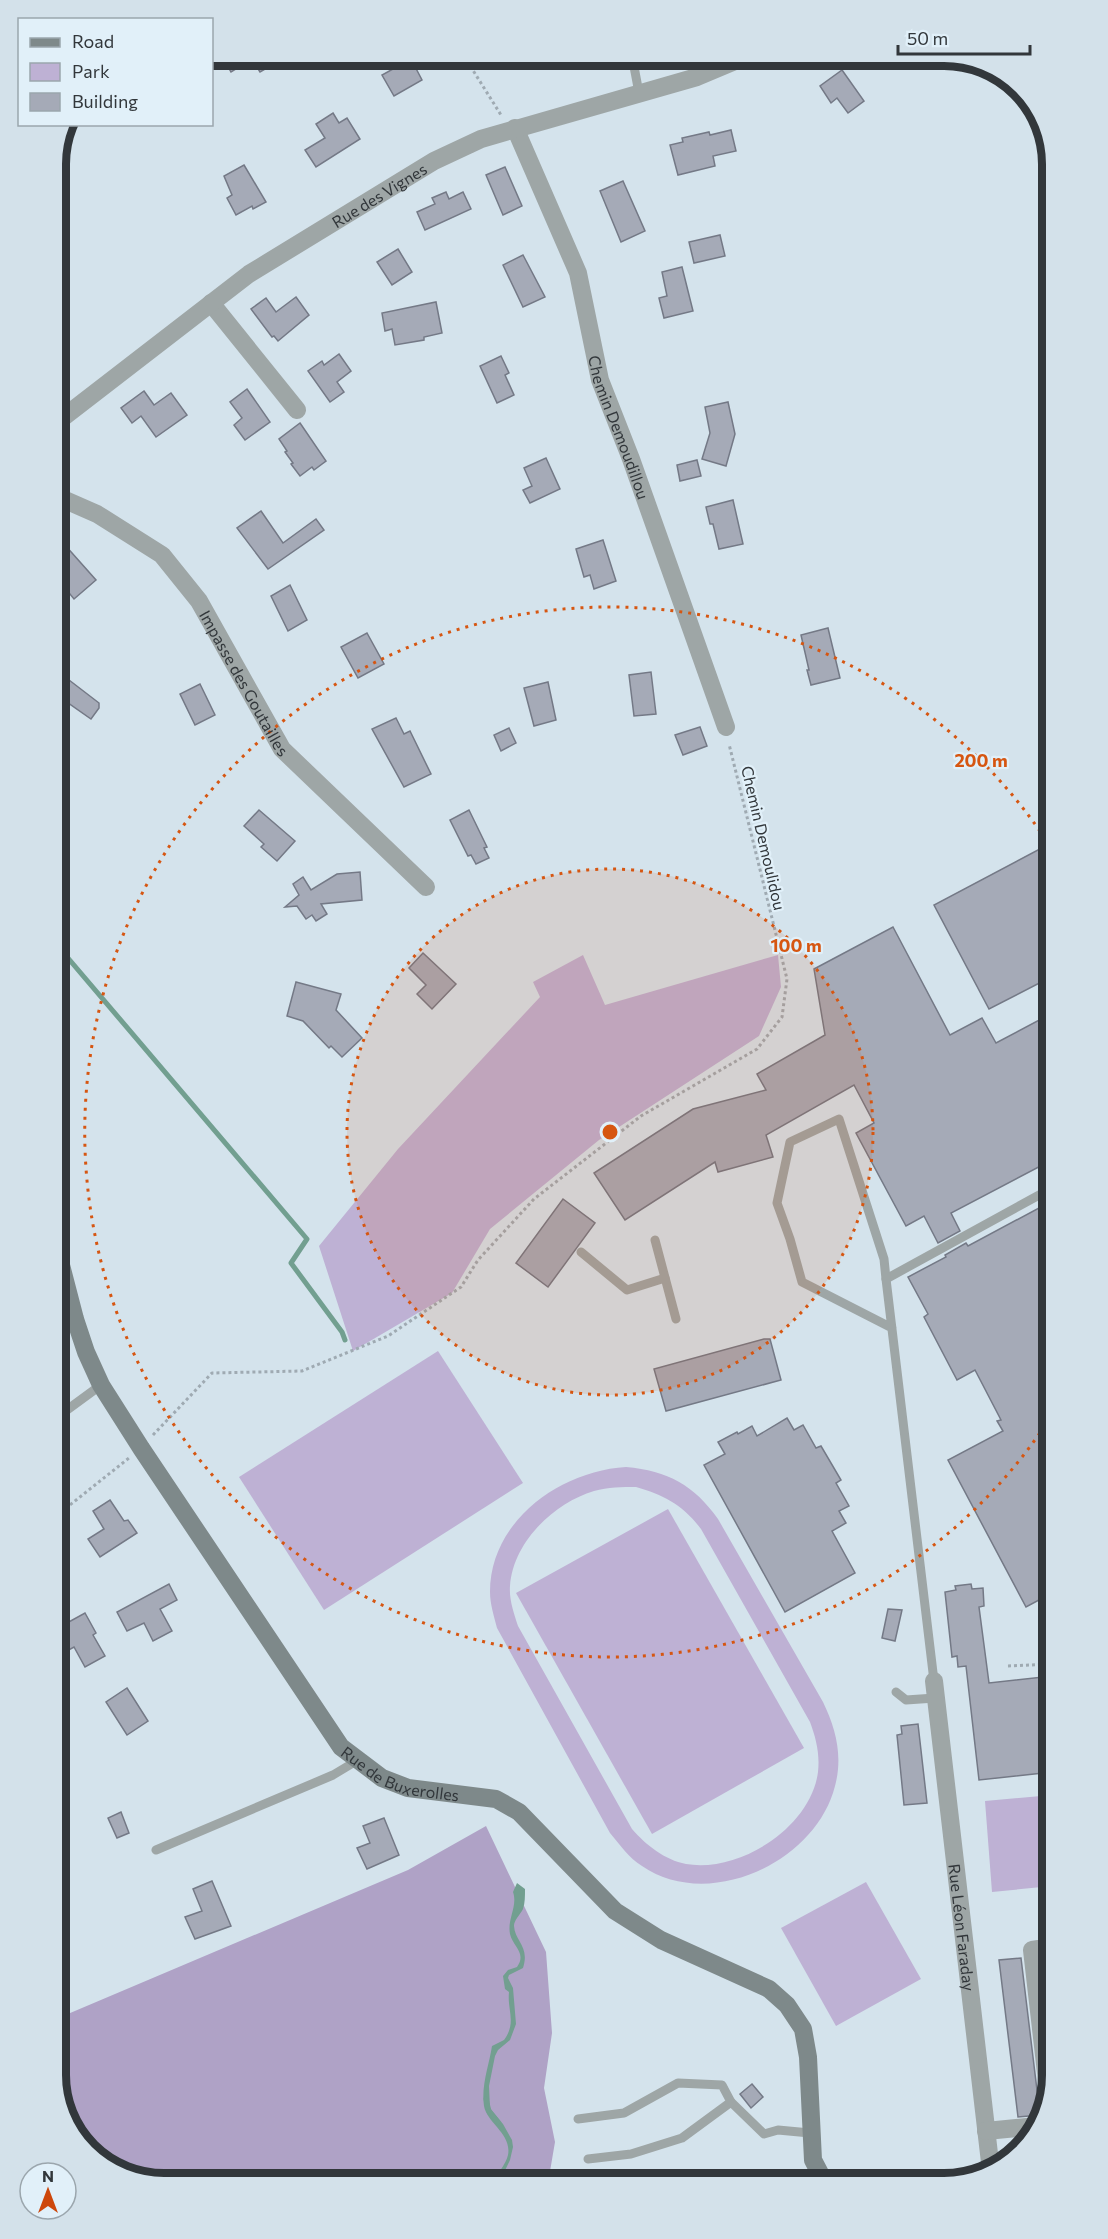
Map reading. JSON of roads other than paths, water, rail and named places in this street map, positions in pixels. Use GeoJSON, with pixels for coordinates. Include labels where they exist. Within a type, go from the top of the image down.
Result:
{"type":"FeatureCollection","features":[{"type":"Feature","properties":{"kind":"street","name":"Rue des Vignes"},"geometry":{"type":"LineString","coordinates":[[66,415],[249,274],[434,161],[481,139],[697,77],[723,66]]}},
{"type":"Feature","properties":{"kind":"street","name":"Chemin Demoudillou"},"geometry":{"type":"LineString","coordinates":[[512,129],[578,273],[600,380],[635,470],[726,727]]}},
{"type":"Feature","properties":{"kind":"street"},"geometry":{"type":"LineString","coordinates":[[211,303],[297,410]]}},
{"type":"Feature","properties":{"kind":"street","name":"Impasse des Goutailles"},"geometry":{"type":"LineString","coordinates":[[66,500],[97,514],[162,555],[199,601],[282,749],[426,887]]}},
{"type":"Feature","properties":{"kind":"street","name":"Rue de Buxerolles"},"geometry":{"type":"LineString","coordinates":[[66,1284],[86,1352],[101,1385],[341,1746],[382,1778],[408,1788],[496,1799],[519,1812],[615,1911],[661,1940],[769,1989],[787,2005],[803,2029],[808,2057],[813,2160],[820,2173]]}},
{"type":"Feature","properties":{"kind":"street"},"geometry":{"type":"LineString","coordinates":[[66,1318],[75,1318]]}},
{"type":"Feature","properties":{"kind":"street","name":"Rue Léon Faraday"},"geometry":{"type":"LineString","coordinates":[[934,1690],[990,2162]]}},
{"type":"Feature","properties":{"kind":"street"},"geometry":{"type":"LineString","coordinates":[[1042,1949],[1032,1950],[1042,2038]]}},
{"type":"Feature","properties":{"kind":"street"},"geometry":{"type":"LineString","coordinates":[[986,2131],[1028,2127]]}},
{"type":"Feature","properties":{"kind":"lane"},"geometry":{"type":"LineString","coordinates":[[634,66],[639,93]]}},
{"type":"Feature","properties":{"kind":"lane"},"geometry":{"type":"LineString","coordinates":[[892,1328],[802,1282],[777,1203],[790,1142],[838,1119],[884,1259],[934,1690],[906,1700],[896,1692]]}},
{"type":"Feature","properties":{"kind":"lane"},"geometry":{"type":"LineString","coordinates":[[886,1279],[1042,1194]]}},
{"type":"Feature","properties":{"kind":"lane"},"geometry":{"type":"LineString","coordinates":[[655,1240],[676,1319]]}},
{"type":"Feature","properties":{"kind":"lane"},"geometry":{"type":"LineString","coordinates":[[581,1252],[627,1290],[665,1278]]}},
{"type":"Feature","properties":{"kind":"lane"},"geometry":{"type":"LineString","coordinates":[[66,1411],[101,1385]]}},
{"type":"Feature","properties":{"kind":"lane"},"geometry":{"type":"LineString","coordinates":[[156,1850],[333,1775],[358,1760]]}},
{"type":"Feature","properties":{"kind":"lane"},"geometry":{"type":"LineString","coordinates":[[578,2119],[624,2113],[678,2083],[722,2085],[731,2102],[764,2134],[778,2130],[810,2133]]}},
{"type":"Feature","properties":{"kind":"lane"},"geometry":{"type":"LineString","coordinates":[[588,2159],[631,2154],[682,2138],[731,2102]]}},
{"type":"Feature","properties":{"kind":"waterway"},"geometry":{"type":"LineString","coordinates":[[66,956],[307,1239],[291,1263],[342,1332],[345,1340]]}},
{"type":"Feature","properties":{"kind":"waterway"},"geometry":{"type":"LineString","coordinates":[[486,2099],[489,2111],[498,2122]]}}]}
